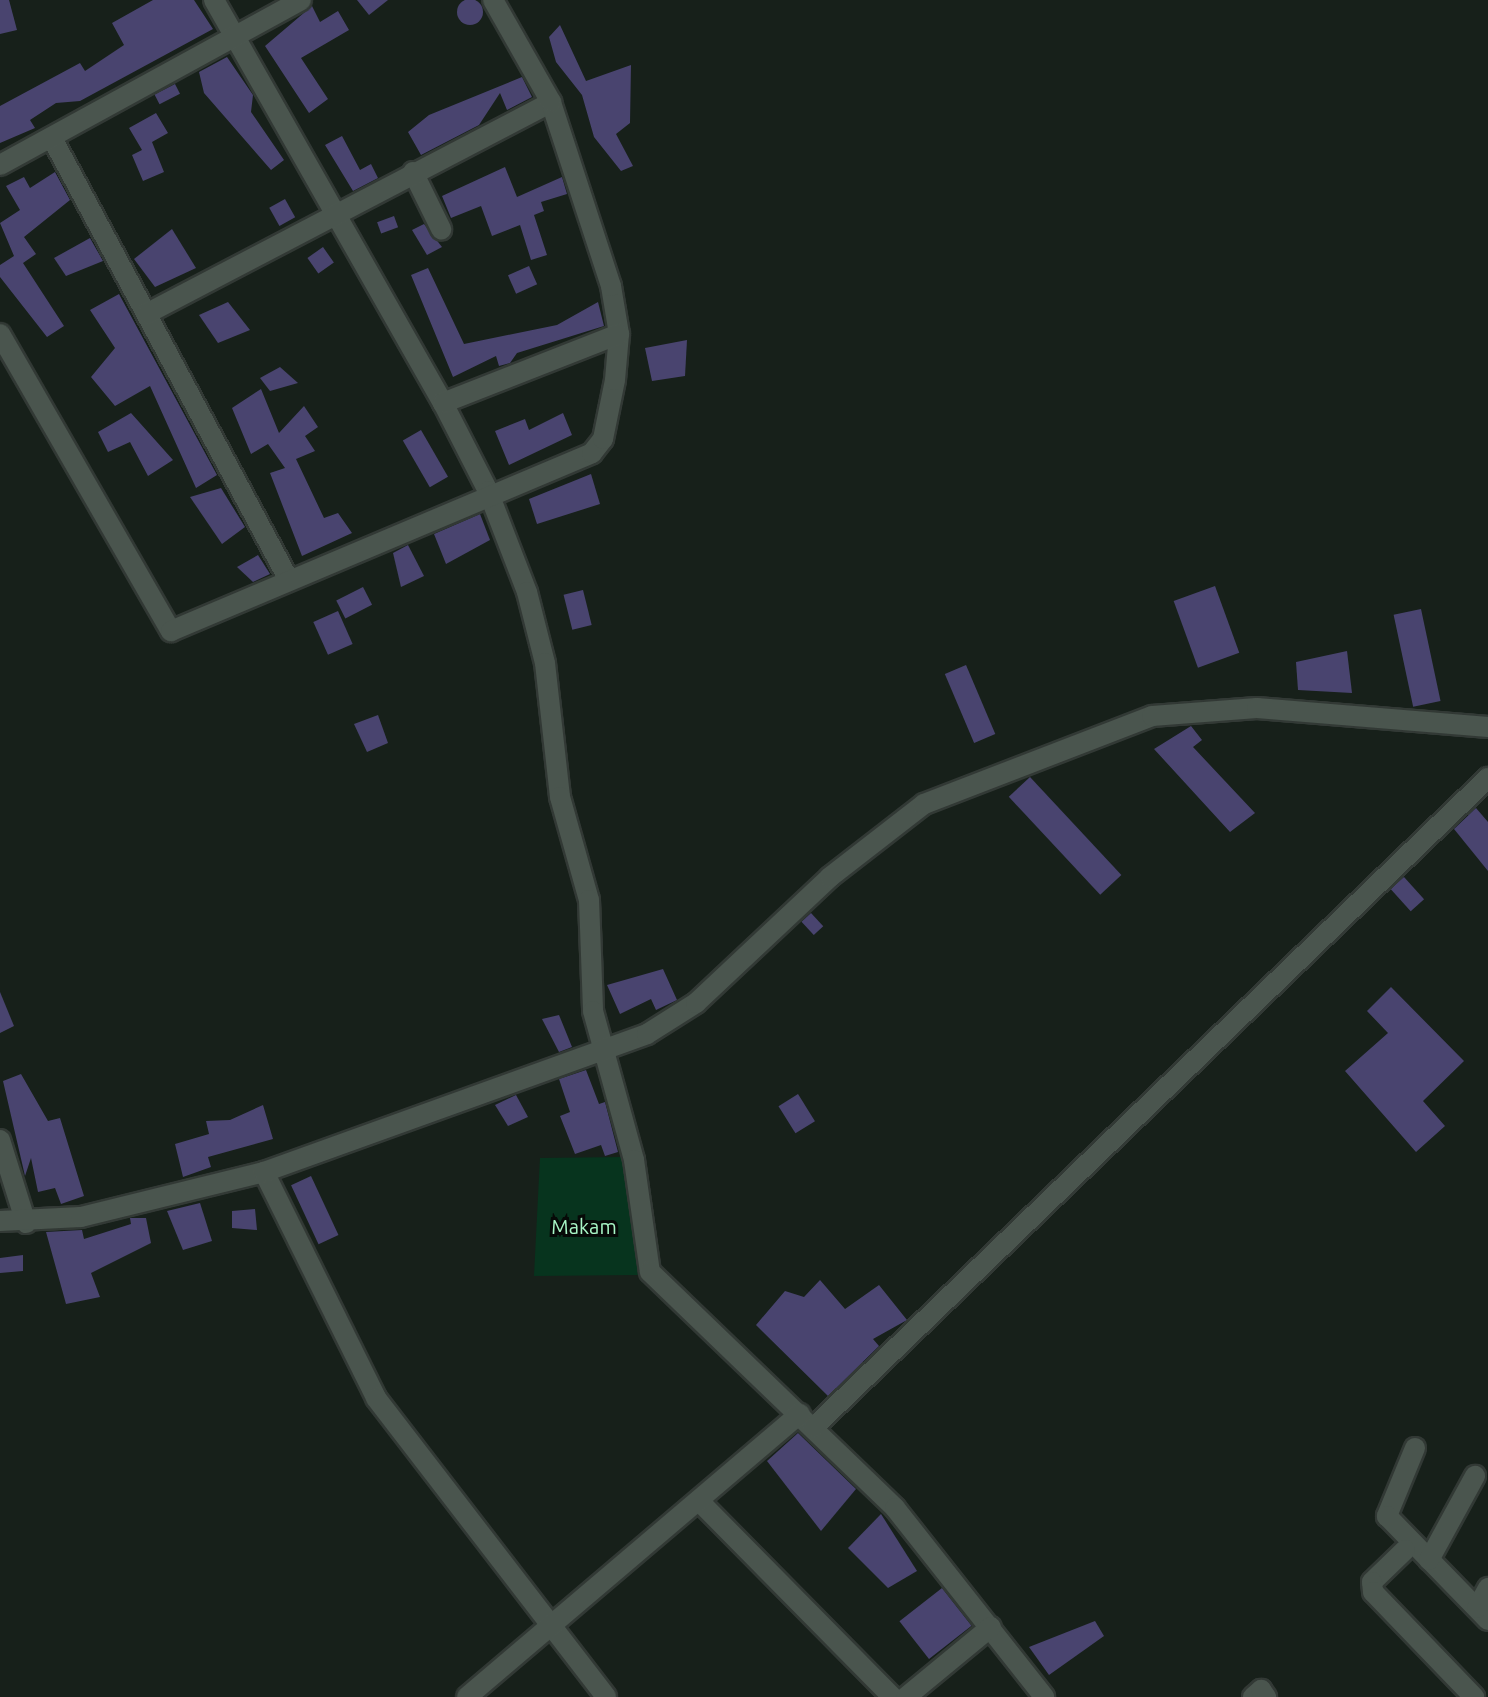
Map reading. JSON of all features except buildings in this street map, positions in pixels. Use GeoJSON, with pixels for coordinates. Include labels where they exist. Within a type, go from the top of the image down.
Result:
{"type":"FeatureCollection","features":[{"type":"Feature","properties":{"kind":"street"},"geometry":{"type":"LineString","coordinates":[[214,0],[443,403],[488,491],[538,624],[560,797],[589,900],[601,1053],[634,1160],[650,1272],[895,1508],[1044,1697]]}},
{"type":"Feature","properties":{"kind":"street"},"geometry":{"type":"LineString","coordinates":[[0,165],[53,140],[301,0]]}},
{"type":"Feature","properties":{"kind":"street"},"geometry":{"type":"LineString","coordinates":[[0,334],[171,631],[488,491],[596,450],[619,334],[592,213],[551,102],[493,0]]}},
{"type":"Feature","properties":{"kind":"street"},"geometry":{"type":"LineString","coordinates":[[148,313],[551,102]]}},
{"type":"Feature","properties":{"kind":"street"},"geometry":{"type":"LineString","coordinates":[[53,140],[288,579]]}},
{"type":"Feature","properties":{"kind":"street"},"geometry":{"type":"LineString","coordinates":[[413,172],[441,229]]}},
{"type":"Feature","properties":{"kind":"street"},"geometry":{"type":"LineString","coordinates":[[443,403],[619,334]]}},
{"type":"Feature","properties":{"kind":"street"},"geometry":{"type":"LineString","coordinates":[[0,1221],[26,1223],[139,1206],[264,1172],[601,1053],[696,1003],[830,877],[924,804],[1152,716],[1231,709],[1488,727]]}},
{"type":"Feature","properties":{"kind":"street"},"geometry":{"type":"LineString","coordinates":[[467,1697],[552,1629],[700,1502],[807,1420],[1488,778]]}},
{"type":"Feature","properties":{"kind":"street"},"geometry":{"type":"LineString","coordinates":[[0,1140],[26,1223]]}},
{"type":"Feature","properties":{"kind":"street"},"geometry":{"type":"LineString","coordinates":[[264,1172],[376,1398],[606,1697]]}},
{"type":"Feature","properties":{"kind":"street"},"geometry":{"type":"LineString","coordinates":[[1415,1448],[1385,1508],[1429,1560],[1482,1614]]}},
{"type":"Feature","properties":{"kind":"street"},"geometry":{"type":"LineString","coordinates":[[1429,1560],[1475,1476]]}},
{"type":"Feature","properties":{"kind":"street"},"geometry":{"type":"LineString","coordinates":[[700,1502],[892,1697]]}},
{"type":"Feature","properties":{"kind":"street"},"geometry":{"type":"LineString","coordinates":[[1405,1550],[1372,1582],[1373,1592],[1474,1697]]}},
{"type":"Feature","properties":{"kind":"street"},"geometry":{"type":"LineString","coordinates":[[1482,1614],[1488,1588]]}},
{"type":"Feature","properties":{"kind":"street"},"geometry":{"type":"LineString","coordinates":[[906,1697],[991,1627]]}},
{"type":"Feature","properties":{"kind":"street"},"geometry":{"type":"LineString","coordinates":[[1253,1697],[1261,1690],[1266,1697]]}},
{"type":"Feature","properties":{"kind":"green space","name":"Makam"},"geometry":{"type":"Polygon","coordinates":[[[624,1157],[638,1275],[534,1276],[540,1158],[624,1157]]]}}]}
